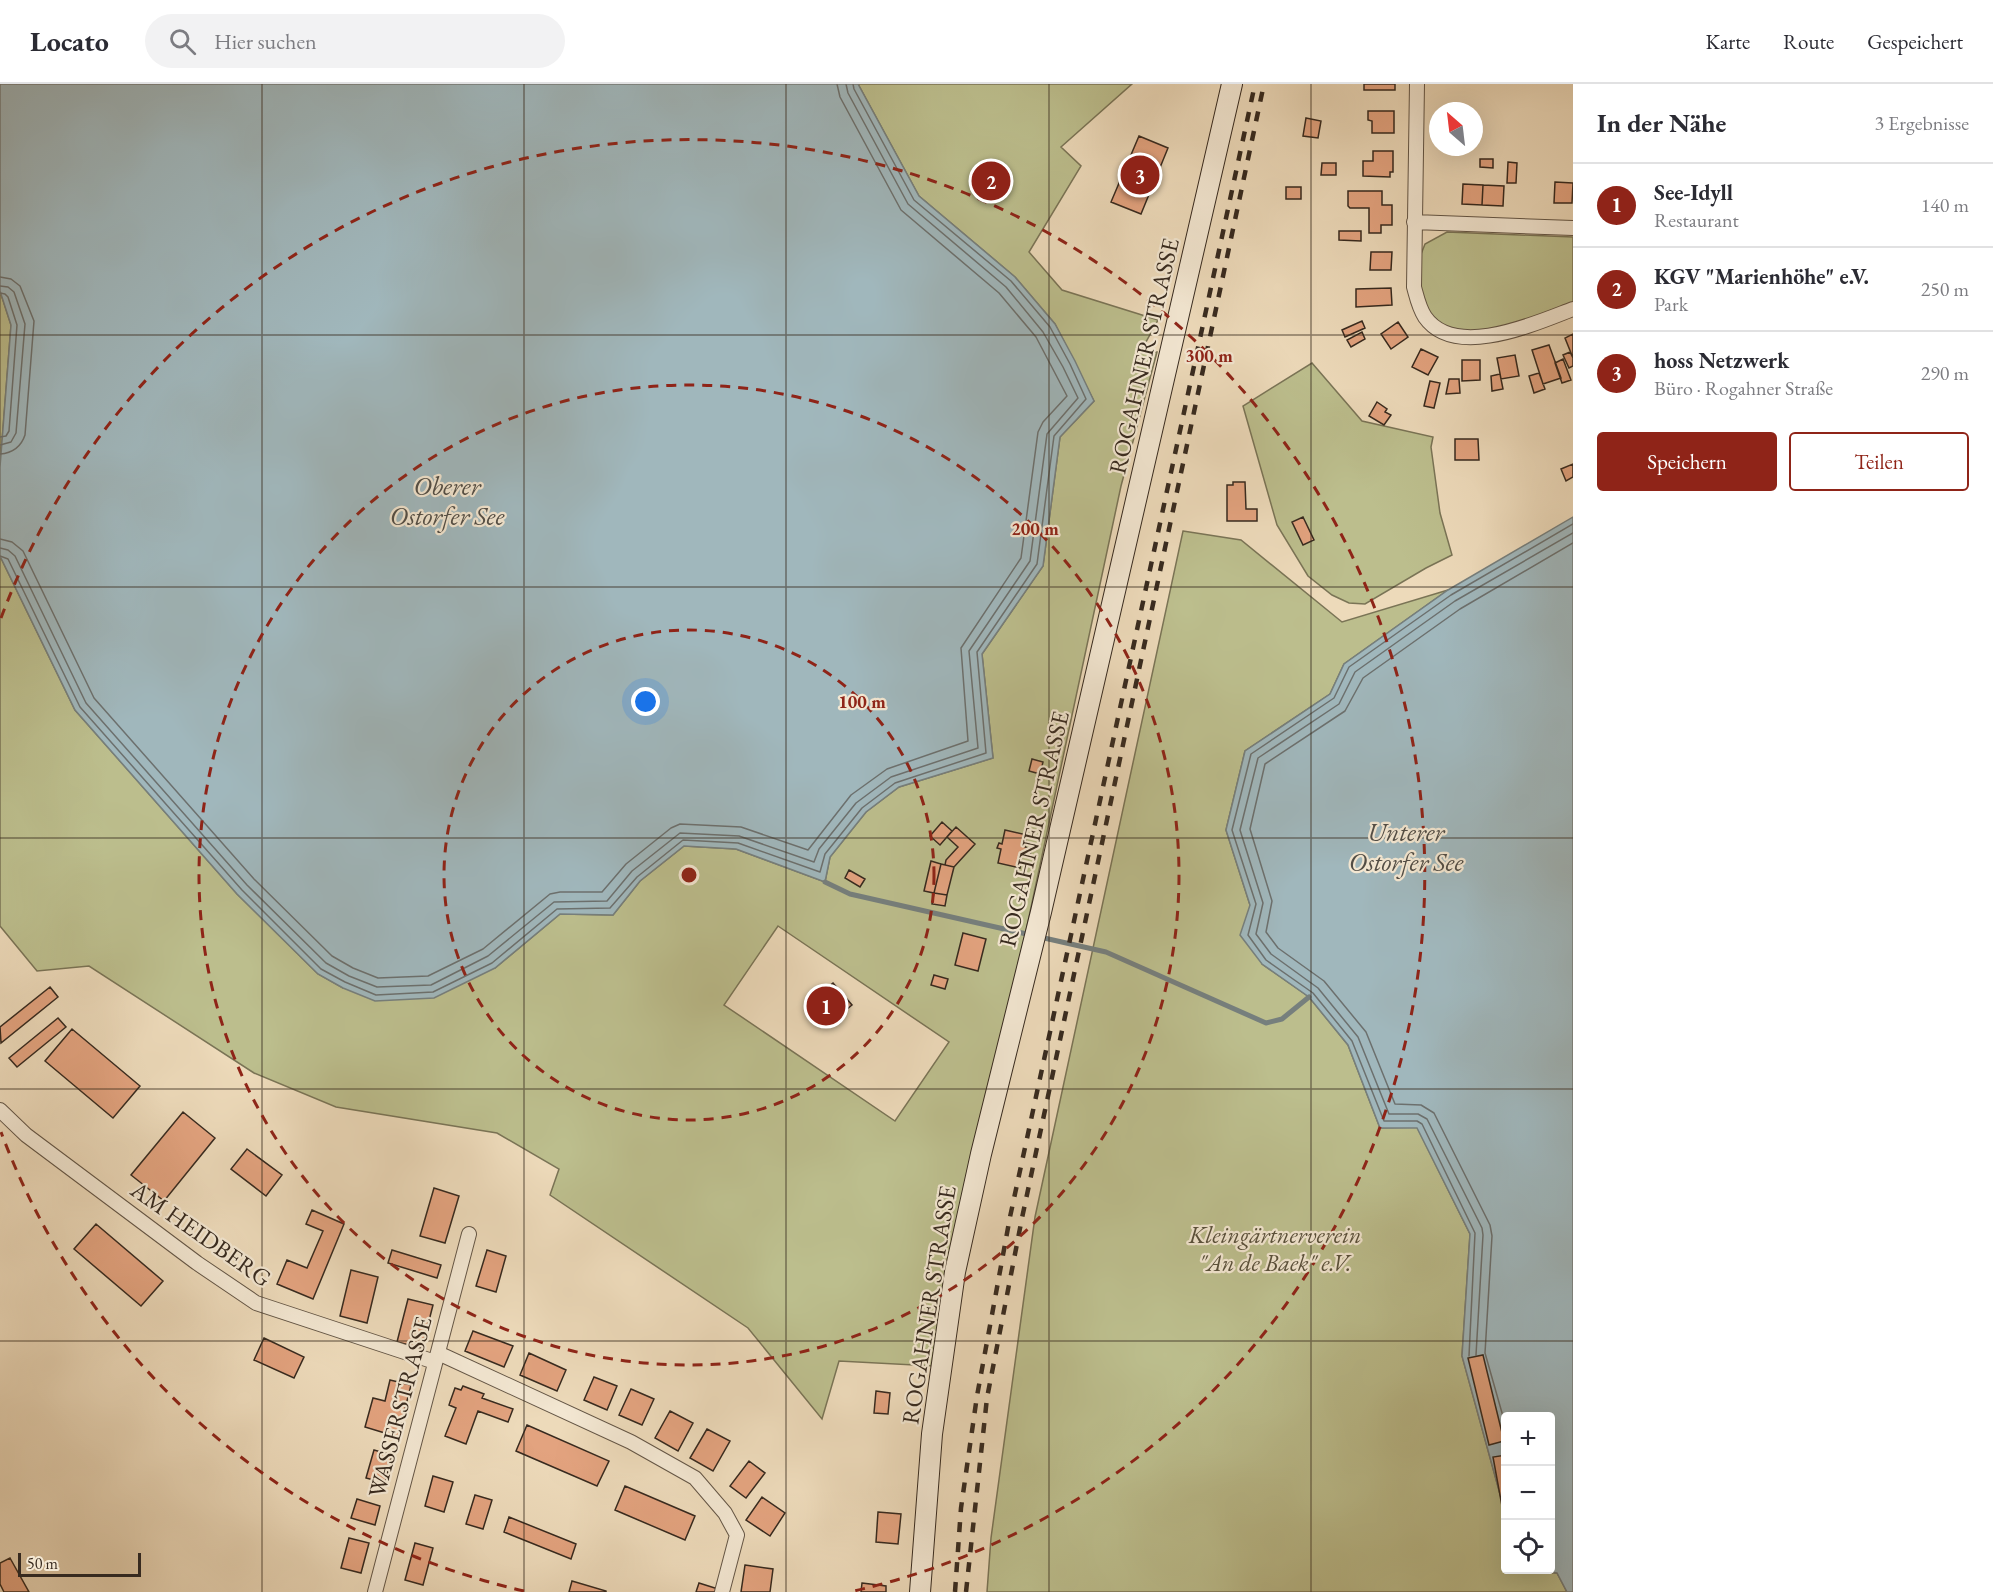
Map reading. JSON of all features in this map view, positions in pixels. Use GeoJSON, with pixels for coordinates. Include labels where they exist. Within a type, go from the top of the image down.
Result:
{"type":"FeatureCollection","features":[{"type":"Feature","properties":{"kind":"street","name":"ROGAHNER STRASSE"},"geometry":{"type":"LineString","coordinates":[[920,1592],[932,1434],[955,1272],[981,1154],[1040,918],[1232,84]]}},
{"type":"Feature","properties":{"kind":"street"},"geometry":{"type":"LineString","coordinates":[[1417,84],[1414,287],[1418,303],[1426,319],[1453,336],[1485,336],[1514,332],[1573,309]]}},
{"type":"Feature","properties":{"kind":"street"},"geometry":{"type":"LineString","coordinates":[[1414,222],[1573,228]]}},
{"type":"Feature","properties":{"kind":"street","name":"AM HEIDBERG"},"geometry":{"type":"LineString","coordinates":[[0,1110],[26,1135],[197,1263],[256,1303],[436,1357],[631,1442],[694,1478],[725,1513],[737,1534],[722,1592]]}},
{"type":"Feature","properties":{"kind":"street","name":"WASSERSTRASSE"},"geometry":{"type":"LineString","coordinates":[[375,1592],[469,1234]]}},
{"type":"Feature","properties":{"kind":"green space"},"geometry":{"type":"Polygon","coordinates":[[[858,84],[1132,84],[1061,147],[1081,166],[1029,252],[1062,290],[1158,320],[1140,353],[1157,352],[1121,486],[933,1366],[839,1361],[822,1419],[748,1328],[550,1195],[559,1169],[497,1133],[336,1107],[254,1073],[89,966],[37,971],[0,926],[0,556],[75,710],[237,894],[318,974],[343,988],[495,968],[560,914],[613,915],[640,881],[684,846],[736,849],[825,882],[830,857],[866,812],[899,787],[993,758],[982,654],[1043,566],[1060,437],[1094,401],[1055,324],[1015,277],[919,196],[858,84]],[[778,926],[724,1005],[895,1121],[949,1042],[778,926]]]}},
{"type":"Feature","properties":{"kind":"green space"},"geometry":{"type":"Polygon","coordinates":[[[1447,232],[1573,237],[1573,303],[1513,327],[1451,331],[1430,317],[1420,299],[1418,262],[1425,244],[1447,232]]]}},
{"type":"Feature","properties":{"kind":"green space"},"geometry":{"type":"Polygon","coordinates":[[[0,291],[11,325],[0,467],[0,291]]]}},
{"type":"Feature","properties":{"kind":"green space"},"geometry":{"type":"Polygon","coordinates":[[[1312,363],[1362,421],[1433,437],[1431,447],[1440,513],[1452,555],[1365,604],[1349,603],[1332,595],[1308,576],[1277,525],[1243,406],[1312,363]]]}},
{"type":"Feature","properties":{"kind":"green space","name":"Kleingärtnerverein \"An de Baek\" e.V."},"geometry":{"type":"Polygon","coordinates":[[[1183,531],[1241,540],[1342,622],[1448,590],[1344,664],[1330,694],[1245,751],[1226,830],[1250,905],[1262,964],[1309,997],[1348,1045],[1380,1128],[1417,1127],[1470,1234],[1462,1356],[1501,1497],[1501,1574],[1557,1573],[1567,1592],[987,1592],[991,1538],[1035,1217],[1183,531]]]}},
{"type":"Feature","properties":{"kind":"water","name":"Oberer Ostorfer See"},"geometry":{"type":"Polygon","coordinates":[[[0,84],[858,84],[919,196],[1015,277],[1055,324],[1094,401],[1060,437],[1043,566],[982,654],[993,758],[899,787],[866,812],[830,857],[825,882],[736,849],[684,846],[640,881],[613,915],[560,914],[495,968],[434,998],[375,1001],[343,988],[318,974],[237,894],[75,710],[0,556],[0,467],[11,325],[0,291],[0,84]]]}},
{"type":"Feature","properties":{"kind":"water","name":"Unterer Ostorfer See"},"geometry":{"type":"Polygon","coordinates":[[[1573,517],[1573,1592],[1567,1592],[1555,1573],[1555,1412],[1501,1412],[1501,1497],[1462,1356],[1470,1234],[1417,1128],[1380,1128],[1348,1045],[1309,997],[1262,964],[1240,935],[1250,905],[1226,830],[1245,751],[1330,694],[1344,664],[1448,590],[1573,517]]]}},
{"type":"Feature","properties":{"kind":"building"},"geometry":{"type":"Polygon","coordinates":[[[1364,84],[1395,84],[1395,90],[1364,90],[1364,84]]]}},
{"type":"Feature","properties":{"kind":"building"},"geometry":{"type":"Polygon","coordinates":[[[1368,111],[1394,111],[1394,133],[1372,133],[1372,121],[1368,120],[1368,111]]]}},
{"type":"Feature","properties":{"kind":"building"},"geometry":{"type":"Polygon","coordinates":[[[1306,118],[1321,121],[1318,138],[1303,136],[1306,118]]]}},
{"type":"Feature","properties":{"kind":"building"},"geometry":{"type":"Polygon","coordinates":[[[1139,136],[1168,148],[1141,214],[1111,202],[1139,136]]]}},
{"type":"Feature","properties":{"kind":"building"},"geometry":{"type":"Polygon","coordinates":[[[1373,151],[1393,151],[1393,172],[1390,172],[1390,177],[1363,176],[1363,161],[1373,161],[1373,151]]]}},
{"type":"Feature","properties":{"kind":"building"},"geometry":{"type":"Polygon","coordinates":[[[1480,159],[1493,159],[1493,168],[1480,167],[1480,159]]]}},
{"type":"Feature","properties":{"kind":"building"},"geometry":{"type":"Polygon","coordinates":[[[1508,162],[1517,163],[1516,183],[1507,183],[1508,162]]]}},
{"type":"Feature","properties":{"kind":"building"},"geometry":{"type":"Polygon","coordinates":[[[1322,163],[1336,163],[1336,175],[1321,175],[1322,163]]]}},
{"type":"Feature","properties":{"kind":"building"},"geometry":{"type":"Polygon","coordinates":[[[1555,182],[1573,183],[1572,203],[1554,203],[1555,182]]]}},
{"type":"Feature","properties":{"kind":"building"},"geometry":{"type":"Polygon","coordinates":[[[1463,184],[1483,185],[1482,205],[1462,204],[1463,184]]]}},
{"type":"Feature","properties":{"kind":"building"},"geometry":{"type":"Polygon","coordinates":[[[1483,185],[1504,186],[1503,206],[1482,205],[1483,185]]]}},
{"type":"Feature","properties":{"kind":"building"},"geometry":{"type":"Polygon","coordinates":[[[1286,187],[1301,187],[1301,199],[1286,199],[1286,187]]]}},
{"type":"Feature","properties":{"kind":"building"},"geometry":{"type":"Polygon","coordinates":[[[1348,191],[1382,191],[1382,205],[1392,205],[1392,225],[1381,225],[1381,233],[1369,233],[1369,208],[1350,208],[1348,191]]]}},
{"type":"Feature","properties":{"kind":"building"},"geometry":{"type":"Polygon","coordinates":[[[1339,231],[1361,231],[1361,241],[1339,240],[1339,231]]]}},
{"type":"Feature","properties":{"kind":"building"},"geometry":{"type":"Polygon","coordinates":[[[1371,252],[1392,252],[1391,270],[1370,270],[1371,252]]]}},
{"type":"Feature","properties":{"kind":"building"},"geometry":{"type":"Polygon","coordinates":[[[1391,288],[1392,305],[1356,307],[1356,289],[1391,288]]]}},
{"type":"Feature","properties":{"kind":"building"},"geometry":{"type":"Polygon","coordinates":[[[1362,321],[1365,328],[1345,337],[1342,330],[1362,321]]]}},
{"type":"Feature","properties":{"kind":"building"},"geometry":{"type":"Polygon","coordinates":[[[1398,322],[1408,337],[1391,349],[1381,334],[1398,322]]]}},
{"type":"Feature","properties":{"kind":"building"},"geometry":{"type":"Polygon","coordinates":[[[1362,332],[1365,339],[1351,347],[1347,340],[1362,332]]]}},
{"type":"Feature","properties":{"kind":"building"},"geometry":{"type":"Polygon","coordinates":[[[1573,334],[1573,358],[1565,338],[1573,334]]]}},
{"type":"Feature","properties":{"kind":"building"},"geometry":{"type":"Polygon","coordinates":[[[1549,345],[1561,378],[1543,384],[1532,350],[1549,345]]]}},
{"type":"Feature","properties":{"kind":"building"},"geometry":{"type":"Polygon","coordinates":[[[1421,349],[1438,357],[1428,375],[1412,367],[1421,349]]]}},
{"type":"Feature","properties":{"kind":"building"},"geometry":{"type":"Polygon","coordinates":[[[1570,352],[1573,366],[1569,368],[1563,355],[1570,352]]]}},
{"type":"Feature","properties":{"kind":"building"},"geometry":{"type":"Polygon","coordinates":[[[1515,355],[1519,376],[1501,379],[1497,358],[1515,355]]]}},
{"type":"Feature","properties":{"kind":"building"},"geometry":{"type":"Polygon","coordinates":[[[1563,359],[1571,380],[1562,383],[1555,363],[1563,359]]]}},
{"type":"Feature","properties":{"kind":"building"},"geometry":{"type":"Polygon","coordinates":[[[1462,360],[1480,360],[1480,380],[1462,381],[1462,360]]]}},
{"type":"Feature","properties":{"kind":"building"},"geometry":{"type":"Polygon","coordinates":[[[1539,373],[1545,389],[1534,393],[1529,376],[1539,373]]]}},
{"type":"Feature","properties":{"kind":"building"},"geometry":{"type":"Polygon","coordinates":[[[1500,374],[1503,389],[1492,391],[1491,376],[1500,374]]]}},
{"type":"Feature","properties":{"kind":"building"},"geometry":{"type":"Polygon","coordinates":[[[1449,379],[1459,379],[1460,393],[1446,394],[1449,379]]]}},
{"type":"Feature","properties":{"kind":"building"},"geometry":{"type":"Polygon","coordinates":[[[1430,381],[1440,383],[1434,408],[1424,406],[1430,381]]]}},
{"type":"Feature","properties":{"kind":"building"},"geometry":{"type":"Polygon","coordinates":[[[1377,402],[1387,409],[1385,412],[1391,415],[1384,425],[1369,416],[1377,402]]]}},
{"type":"Feature","properties":{"kind":"building"},"geometry":{"type":"Polygon","coordinates":[[[1455,439],[1478,439],[1479,460],[1455,460],[1455,439]]]}},
{"type":"Feature","properties":{"kind":"building"},"geometry":{"type":"Polygon","coordinates":[[[1573,464],[1573,477],[1566,481],[1561,469],[1573,464]]]}},
{"type":"Feature","properties":{"kind":"building"},"geometry":{"type":"Polygon","coordinates":[[[1233,482],[1245,482],[1246,509],[1257,509],[1257,521],[1227,521],[1227,485],[1233,485],[1233,482]]]}},
{"type":"Feature","properties":{"kind":"building"},"geometry":{"type":"Polygon","coordinates":[[[1303,517],[1314,540],[1303,545],[1292,522],[1303,517]]]}},
{"type":"Feature","properties":{"kind":"building"},"geometry":{"type":"Polygon","coordinates":[[[1032,759],[1043,762],[1040,774],[1029,771],[1032,759]]]}},
{"type":"Feature","properties":{"kind":"building"},"geometry":{"type":"Polygon","coordinates":[[[942,822],[952,831],[940,845],[930,836],[942,822]]]}},
{"type":"Feature","properties":{"kind":"building"},"geometry":{"type":"Polygon","coordinates":[[[956,827],[975,844],[954,867],[945,865],[946,860],[958,847],[947,837],[956,827]]]}},
{"type":"Feature","properties":{"kind":"building"},"geometry":{"type":"Polygon","coordinates":[[[1005,830],[1027,835],[1025,847],[1031,849],[1030,857],[1022,855],[1020,868],[998,863],[1001,849],[997,848],[999,843],[1002,844],[1005,830]]]}},
{"type":"Feature","properties":{"kind":"building"},"geometry":{"type":"Polygon","coordinates":[[[931,861],[941,864],[934,893],[924,891],[931,861]]]}},
{"type":"Feature","properties":{"kind":"building"},"geometry":{"type":"Polygon","coordinates":[[[941,864],[954,867],[947,895],[934,893],[941,864]]]}},
{"type":"Feature","properties":{"kind":"building"},"geometry":{"type":"Polygon","coordinates":[[[849,870],[865,879],[860,887],[845,878],[849,870]]]}},
{"type":"Feature","properties":{"kind":"building"},"geometry":{"type":"Polygon","coordinates":[[[934,893],[947,895],[945,906],[932,904],[934,893]]]}},
{"type":"Feature","properties":{"kind":"building"},"geometry":{"type":"Polygon","coordinates":[[[963,933],[986,939],[978,971],[955,965],[963,933]]]}},
{"type":"Feature","properties":{"kind":"building"},"geometry":{"type":"Polygon","coordinates":[[[934,975],[948,979],[945,989],[931,985],[934,975]]]}},
{"type":"Feature","properties":{"kind":"building"},"geometry":{"type":"Polygon","coordinates":[[[833,983],[852,1005],[828,1025],[809,1003],[833,983]]]}},
{"type":"Feature","properties":{"kind":"building"},"geometry":{"type":"Polygon","coordinates":[[[50,987],[58,997],[1,1043],[0,1027],[50,987]]]}},
{"type":"Feature","properties":{"kind":"building"},"geometry":{"type":"Polygon","coordinates":[[[58,1018],[66,1027],[17,1067],[9,1058],[58,1018]]]}},
{"type":"Feature","properties":{"kind":"building"},"geometry":{"type":"Polygon","coordinates":[[[72,1029],[140,1086],[113,1118],[45,1061],[72,1029]]]}},
{"type":"Feature","properties":{"kind":"building"},"geometry":{"type":"Polygon","coordinates":[[[183,1112],[215,1138],[164,1201],[131,1175],[183,1112]]]}},
{"type":"Feature","properties":{"kind":"building"},"geometry":{"type":"Polygon","coordinates":[[[247,1149],[282,1175],[266,1196],[231,1169],[247,1149]]]}},
{"type":"Feature","properties":{"kind":"building"},"geometry":{"type":"Polygon","coordinates":[[[434,1188],[459,1196],[445,1243],[420,1236],[434,1188]]]}},
{"type":"Feature","properties":{"kind":"building"},"geometry":{"type":"Polygon","coordinates":[[[312,1210],[344,1224],[313,1299],[277,1284],[287,1260],[307,1268],[323,1231],[306,1224],[312,1210]]]}},
{"type":"Feature","properties":{"kind":"building"},"geometry":{"type":"Polygon","coordinates":[[[96,1224],[163,1281],[141,1306],[74,1249],[96,1224]]]}},
{"type":"Feature","properties":{"kind":"building"},"geometry":{"type":"Polygon","coordinates":[[[392,1250],[441,1265],[437,1278],[388,1263],[392,1250]]]}},
{"type":"Feature","properties":{"kind":"building"},"geometry":{"type":"Polygon","coordinates":[[[487,1250],[506,1256],[496,1292],[476,1286],[487,1250]]]}},
{"type":"Feature","properties":{"kind":"building"},"geometry":{"type":"Polygon","coordinates":[[[351,1270],[378,1277],[367,1323],[340,1316],[351,1270]]]}},
{"type":"Feature","properties":{"kind":"building"},"geometry":{"type":"Polygon","coordinates":[[[408,1299],[433,1305],[422,1348],[397,1342],[408,1299]]]}},
{"type":"Feature","properties":{"kind":"building"},"geometry":{"type":"Polygon","coordinates":[[[473,1331],[513,1346],[504,1367],[465,1351],[473,1331]]]}},
{"type":"Feature","properties":{"kind":"building"},"geometry":{"type":"Polygon","coordinates":[[[264,1338],[304,1357],[294,1378],[254,1360],[264,1338]]]}},
{"type":"Feature","properties":{"kind":"building"},"geometry":{"type":"Polygon","coordinates":[[[529,1353],[566,1370],[557,1391],[520,1375],[529,1353]]]}},
{"type":"Feature","properties":{"kind":"building"},"geometry":{"type":"Polygon","coordinates":[[[1483,1355],[1501,1429],[1501,1442],[1489,1445],[1468,1358],[1483,1355]]]}},
{"type":"Feature","properties":{"kind":"building"},"geometry":{"type":"Polygon","coordinates":[[[594,1377],[617,1386],[607,1410],[584,1400],[594,1377]]]}},
{"type":"Feature","properties":{"kind":"building"},"geometry":{"type":"Polygon","coordinates":[[[390,1380],[411,1385],[398,1437],[365,1427],[373,1398],[385,1401],[390,1380]]]}},
{"type":"Feature","properties":{"kind":"building"},"geometry":{"type":"Polygon","coordinates":[[[463,1386],[484,1394],[482,1398],[513,1409],[508,1422],[478,1411],[466,1444],[445,1436],[456,1408],[449,1405],[455,1388],[461,1390],[463,1386]]]}},
{"type":"Feature","properties":{"kind":"building"},"geometry":{"type":"Polygon","coordinates":[[[631,1389],[654,1399],[642,1425],[619,1415],[631,1389]]]}},
{"type":"Feature","properties":{"kind":"building"},"geometry":{"type":"Polygon","coordinates":[[[876,1391],[890,1393],[888,1414],[874,1413],[876,1391]]]}},
{"type":"Feature","properties":{"kind":"building"},"geometry":{"type":"Polygon","coordinates":[[[670,1411],[693,1423],[678,1451],[655,1438],[670,1411]]]}},
{"type":"Feature","properties":{"kind":"building"},"geometry":{"type":"Polygon","coordinates":[[[527,1425],[609,1461],[597,1486],[516,1451],[527,1425]]]}},
{"type":"Feature","properties":{"kind":"building"},"geometry":{"type":"Polygon","coordinates":[[[707,1429],[730,1441],[713,1471],[690,1458],[707,1429]]]}},
{"type":"Feature","properties":{"kind":"building"},"geometry":{"type":"Polygon","coordinates":[[[374,1450],[392,1455],[385,1483],[366,1478],[374,1450]]]}},
{"type":"Feature","properties":{"kind":"building"},"geometry":{"type":"Polygon","coordinates":[[[1501,1456],[1501,1501],[1493,1457],[1501,1456]]]}},
{"type":"Feature","properties":{"kind":"building"},"geometry":{"type":"Polygon","coordinates":[[[749,1461],[765,1473],[746,1498],[730,1486],[749,1461]]]}},
{"type":"Feature","properties":{"kind":"building"},"geometry":{"type":"Polygon","coordinates":[[[433,1476],[453,1482],[444,1512],[425,1506],[433,1476]]]}},
{"type":"Feature","properties":{"kind":"building"},"geometry":{"type":"Polygon","coordinates":[[[625,1486],[695,1516],[685,1540],[615,1510],[625,1486]]]}},
{"type":"Feature","properties":{"kind":"building"},"geometry":{"type":"Polygon","coordinates":[[[475,1495],[492,1500],[483,1529],[466,1524],[475,1495]]]}},
{"type":"Feature","properties":{"kind":"building"},"geometry":{"type":"Polygon","coordinates":[[[762,1497],[785,1513],[770,1536],[746,1520],[762,1497]]]}},
{"type":"Feature","properties":{"kind":"building"},"geometry":{"type":"Polygon","coordinates":[[[357,1499],[380,1506],[375,1525],[351,1518],[357,1499]]]}},
{"type":"Feature","properties":{"kind":"building"},"geometry":{"type":"Polygon","coordinates":[[[878,1512],[901,1514],[898,1544],[876,1542],[878,1512]]]}},
{"type":"Feature","properties":{"kind":"building"},"geometry":{"type":"Polygon","coordinates":[[[509,1517],[576,1544],[571,1559],[504,1532],[509,1517]]]}},
{"type":"Feature","properties":{"kind":"building"},"geometry":{"type":"Polygon","coordinates":[[[349,1538],[369,1543],[361,1573],[341,1568],[349,1538]]]}},
{"type":"Feature","properties":{"kind":"building"},"geometry":{"type":"Polygon","coordinates":[[[415,1543],[433,1548],[423,1585],[405,1580],[415,1543]]]}},
{"type":"Feature","properties":{"kind":"building"},"geometry":{"type":"Polygon","coordinates":[[[10,1558],[29,1592],[4,1592],[0,1584],[0,1563],[10,1558]]]}},
{"type":"Feature","properties":{"kind":"building"},"geometry":{"type":"Polygon","coordinates":[[[745,1565],[773,1569],[770,1592],[741,1592],[745,1565]]]}},
{"type":"Feature","properties":{"kind":"building"},"geometry":{"type":"Polygon","coordinates":[[[572,1581],[606,1591],[606,1592],[569,1592],[572,1581]]]}},
{"type":"Feature","properties":{"kind":"building"},"geometry":{"type":"Polygon","coordinates":[[[699,1583],[718,1589],[717,1592],[696,1592],[699,1583]]]}},
{"type":"Feature","properties":{"kind":"building"},"geometry":{"type":"Polygon","coordinates":[[[862,1583],[886,1586],[886,1592],[861,1592],[862,1583]]]}},
{"type":"Feature","properties":{"kind":"waterway"},"geometry":{"type":"LineString","coordinates":[[825,882],[850,894],[1106,952],[1266,1023],[1282,1019],[1309,997]]}},
{"type":"Feature","properties":{"kind":"railway"},"geometry":{"type":"LineString","coordinates":[[955,1592],[961,1508],[977,1396],[1010,1217],[1255,84]]}},
{"type":"Feature","properties":{"kind":"railway"},"geometry":{"type":"LineString","coordinates":[[966,1592],[987,1398],[1022,1218],[1264,84]]}},
{"type":"Feature","properties":{"kind":"place","name":"hoss Netzwerk"},"geometry":{"type":"Point","coordinates":[1140,175]}},
{"type":"Feature","properties":{"kind":"place","name":"KGV \"Marienhöhe\" e.V."},"geometry":{"type":"Point","coordinates":[991,181]}},
{"type":"Feature","properties":{"kind":"place","name":"See-Idyll"},"geometry":{"type":"Point","coordinates":[826,1006]}}]}
